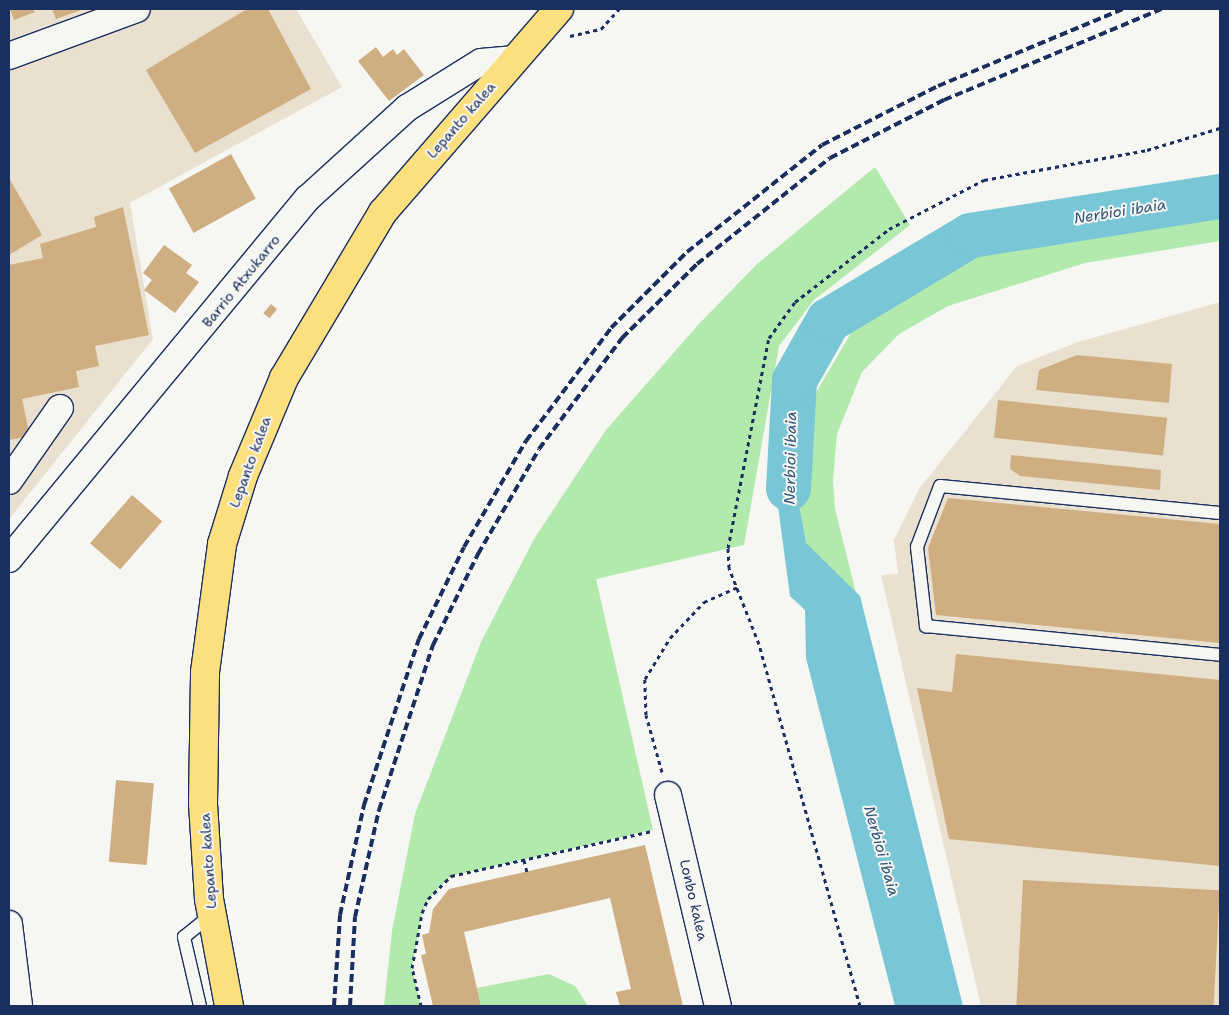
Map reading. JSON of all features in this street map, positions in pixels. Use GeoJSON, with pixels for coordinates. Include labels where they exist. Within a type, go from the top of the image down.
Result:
{"type":"FeatureCollection","features":[{"type":"Feature","properties":{"kind":"main road","name":"Lepanto kalea"},"geometry":{"type":"LineString","coordinates":[[229,1006],[212,914],[203,803],[205,672],[222,544],[243,476],[284,378],[378,220],[552,17]]}},
{"type":"Feature","properties":{"kind":"street"},"geometry":{"type":"LineString","coordinates":[[9,56],[137,9]]}},
{"type":"Feature","properties":{"kind":"street","name":"Barrio Atxukarro"},"geometry":{"type":"LineString","coordinates":[[9,559],[320,186],[407,108],[481,62],[515,59]]}},
{"type":"Feature","properties":{"kind":"street"},"geometry":{"type":"LineString","coordinates":[[9,481],[60,408]]}},
{"type":"Feature","properties":{"kind":"street","name":"Lonbo kalea"},"geometry":{"type":"LineString","coordinates":[[668,795],[718,1006]]}},
{"type":"Feature","properties":{"kind":"street"},"geometry":{"type":"LineString","coordinates":[[9,924],[19,1006]]}},
{"type":"Feature","properties":{"kind":"lane"},"geometry":{"type":"LineString","coordinates":[[1220,513],[940,486],[917,547],[926,626],[1220,655]]}},
{"type":"Feature","properties":{"kind":"lane"},"geometry":{"type":"LineString","coordinates":[[200,1006],[184,937],[212,914]]}},
{"type":"Feature","properties":{"kind":"path"},"geometry":{"type":"LineString","coordinates":[[552,17],[554,36],[579,36],[601,29],[619,9]]}},
{"type":"Feature","properties":{"kind":"path"},"geometry":{"type":"LineString","coordinates":[[860,1006],[759,644],[737,587],[728,548],[770,338],[795,302],[889,229],[984,180],[1147,150],[1220,128]]}},
{"type":"Feature","properties":{"kind":"path"},"geometry":{"type":"LineString","coordinates":[[668,795],[646,714],[645,679],[670,638],[704,602],[737,587]]}},
{"type":"Feature","properties":{"kind":"path"},"geometry":{"type":"LineString","coordinates":[[421,1006],[412,968],[428,899],[451,876],[676,825]]}},
{"type":"Feature","properties":{"kind":"path"},"geometry":{"type":"LineString","coordinates":[[524,860],[527,872]]}},
{"type":"Feature","properties":{"kind":"shaded area"},"geometry":{"type":"Polygon","coordinates":[[[9,9],[296,9],[342,87],[130,203],[153,339],[9,519],[9,9]]]}},
{"type":"Feature","properties":{"kind":"shaded area"},"geometry":{"type":"Polygon","coordinates":[[[1220,302],[1220,1006],[981,1006],[881,575],[898,574],[894,540],[919,489],[1017,366],[1075,343],[1220,302]]]}},
{"type":"Feature","properties":{"kind":"green space"},"geometry":{"type":"Polygon","coordinates":[[[875,167],[910,225],[814,300],[779,346],[744,545],[596,579],[653,830],[451,876],[428,899],[422,913],[412,968],[421,1006],[384,1006],[392,931],[415,814],[481,642],[534,539],[606,430],[698,325],[757,264],[875,167]]]}},
{"type":"Feature","properties":{"kind":"green space"},"geometry":{"type":"Polygon","coordinates":[[[1220,200],[1220,241],[1085,263],[948,306],[899,334],[862,372],[837,434],[833,481],[835,509],[888,721],[794,552],[807,408],[868,304],[990,242],[1220,200]]]}},
{"type":"Feature","properties":{"kind":"green space"},"geometry":{"type":"Polygon","coordinates":[[[549,974],[575,986],[588,1006],[481,1006],[477,988],[549,974]]]}},
{"type":"Feature","properties":{"kind":"water"},"geometry":{"type":"Polygon","coordinates":[[[781,420],[804,433],[798,500],[806,543],[860,596],[963,1006],[895,1006],[806,658],[805,610],[790,596],[777,499],[781,420]]]}},
{"type":"Feature","properties":{"kind":"building"},"geometry":{"type":"Polygon","coordinates":[[[10,9],[33,9],[35,12],[14,20],[10,9]]]}},
{"type":"Feature","properties":{"kind":"building"},"geometry":{"type":"Polygon","coordinates":[[[52,9],[84,9],[56,19],[52,9]]]}},
{"type":"Feature","properties":{"kind":"building"},"geometry":{"type":"Polygon","coordinates":[[[247,9],[268,9],[311,89],[195,153],[146,70],[247,9]]]}},
{"type":"Feature","properties":{"kind":"building"},"geometry":{"type":"Polygon","coordinates":[[[376,47],[383,57],[393,49],[397,55],[404,49],[424,75],[389,101],[358,61],[376,47]]]}},
{"type":"Feature","properties":{"kind":"building"},"geometry":{"type":"Polygon","coordinates":[[[231,154],[256,199],[194,233],[169,188],[231,154]]]}},
{"type":"Feature","properties":{"kind":"building"},"geometry":{"type":"Polygon","coordinates":[[[9,178],[42,235],[9,255],[9,178]]]}},
{"type":"Feature","properties":{"kind":"building"},"geometry":{"type":"Polygon","coordinates":[[[123,207],[149,335],[95,346],[99,366],[76,371],[79,387],[22,399],[30,436],[9,440],[9,265],[43,258],[40,244],[96,227],[94,217],[123,207]]]}},
{"type":"Feature","properties":{"kind":"building"},"geometry":{"type":"Polygon","coordinates":[[[164,245],[192,265],[186,273],[199,282],[175,313],[144,290],[152,280],[143,273],[164,245]]]}},
{"type":"Feature","properties":{"kind":"building"},"geometry":{"type":"Polygon","coordinates":[[[271,304],[277,309],[269,318],[263,313],[271,304]]]}},
{"type":"Feature","properties":{"kind":"building"},"geometry":{"type":"Polygon","coordinates":[[[1077,355],[1172,364],[1169,403],[1036,390],[1039,370],[1077,355]]]}},
{"type":"Feature","properties":{"kind":"building"},"geometry":{"type":"Polygon","coordinates":[[[998,400],[1167,418],[1163,456],[994,438],[998,400]]]}},
{"type":"Feature","properties":{"kind":"building"},"geometry":{"type":"Polygon","coordinates":[[[1011,455],[1161,470],[1160,490],[1020,476],[1010,469],[1011,455]]]}},
{"type":"Feature","properties":{"kind":"building"},"geometry":{"type":"Polygon","coordinates":[[[132,495],[162,521],[120,570],[90,543],[132,495]]]}},
{"type":"Feature","properties":{"kind":"building"},"geometry":{"type":"Polygon","coordinates":[[[948,498],[1220,524],[1220,643],[936,615],[928,548],[948,498]]]}},
{"type":"Feature","properties":{"kind":"building"},"geometry":{"type":"Polygon","coordinates":[[[956,654],[1220,680],[1220,866],[949,839],[917,688],[952,692],[956,654]]]}},
{"type":"Feature","properties":{"kind":"building"},"geometry":{"type":"Polygon","coordinates":[[[116,780],[154,783],[147,865],[109,862],[116,780]]]}},
{"type":"Feature","properties":{"kind":"building"},"geometry":{"type":"Polygon","coordinates":[[[645,845],[683,1006],[620,1006],[616,992],[631,989],[610,898],[464,932],[481,1006],[433,1006],[421,955],[426,954],[422,935],[429,933],[433,909],[449,889],[645,845]]]}},
{"type":"Feature","properties":{"kind":"building"},"geometry":{"type":"Polygon","coordinates":[[[1023,880],[1220,890],[1214,1006],[1016,1006],[1023,880]]]}},
{"type":"Feature","properties":{"kind":"waterway","name":"Nerbioi ibaia"},"geometry":{"type":"LineString","coordinates":[[788,488],[794,380],[828,320],[970,235],[1220,196]]}},
{"type":"Feature","properties":{"kind":"railway"},"geometry":{"type":"LineString","coordinates":[[334,1006],[340,915],[364,805],[419,639],[464,547],[526,441],[611,328],[687,252],[822,145],[938,86],[1123,9]]}},
{"type":"Feature","properties":{"kind":"railway"},"geometry":{"type":"LineString","coordinates":[[350,1006],[355,917],[379,810],[433,645],[478,554],[539,449],[622,338],[697,264],[830,158],[944,100],[1162,9]]}}]}
